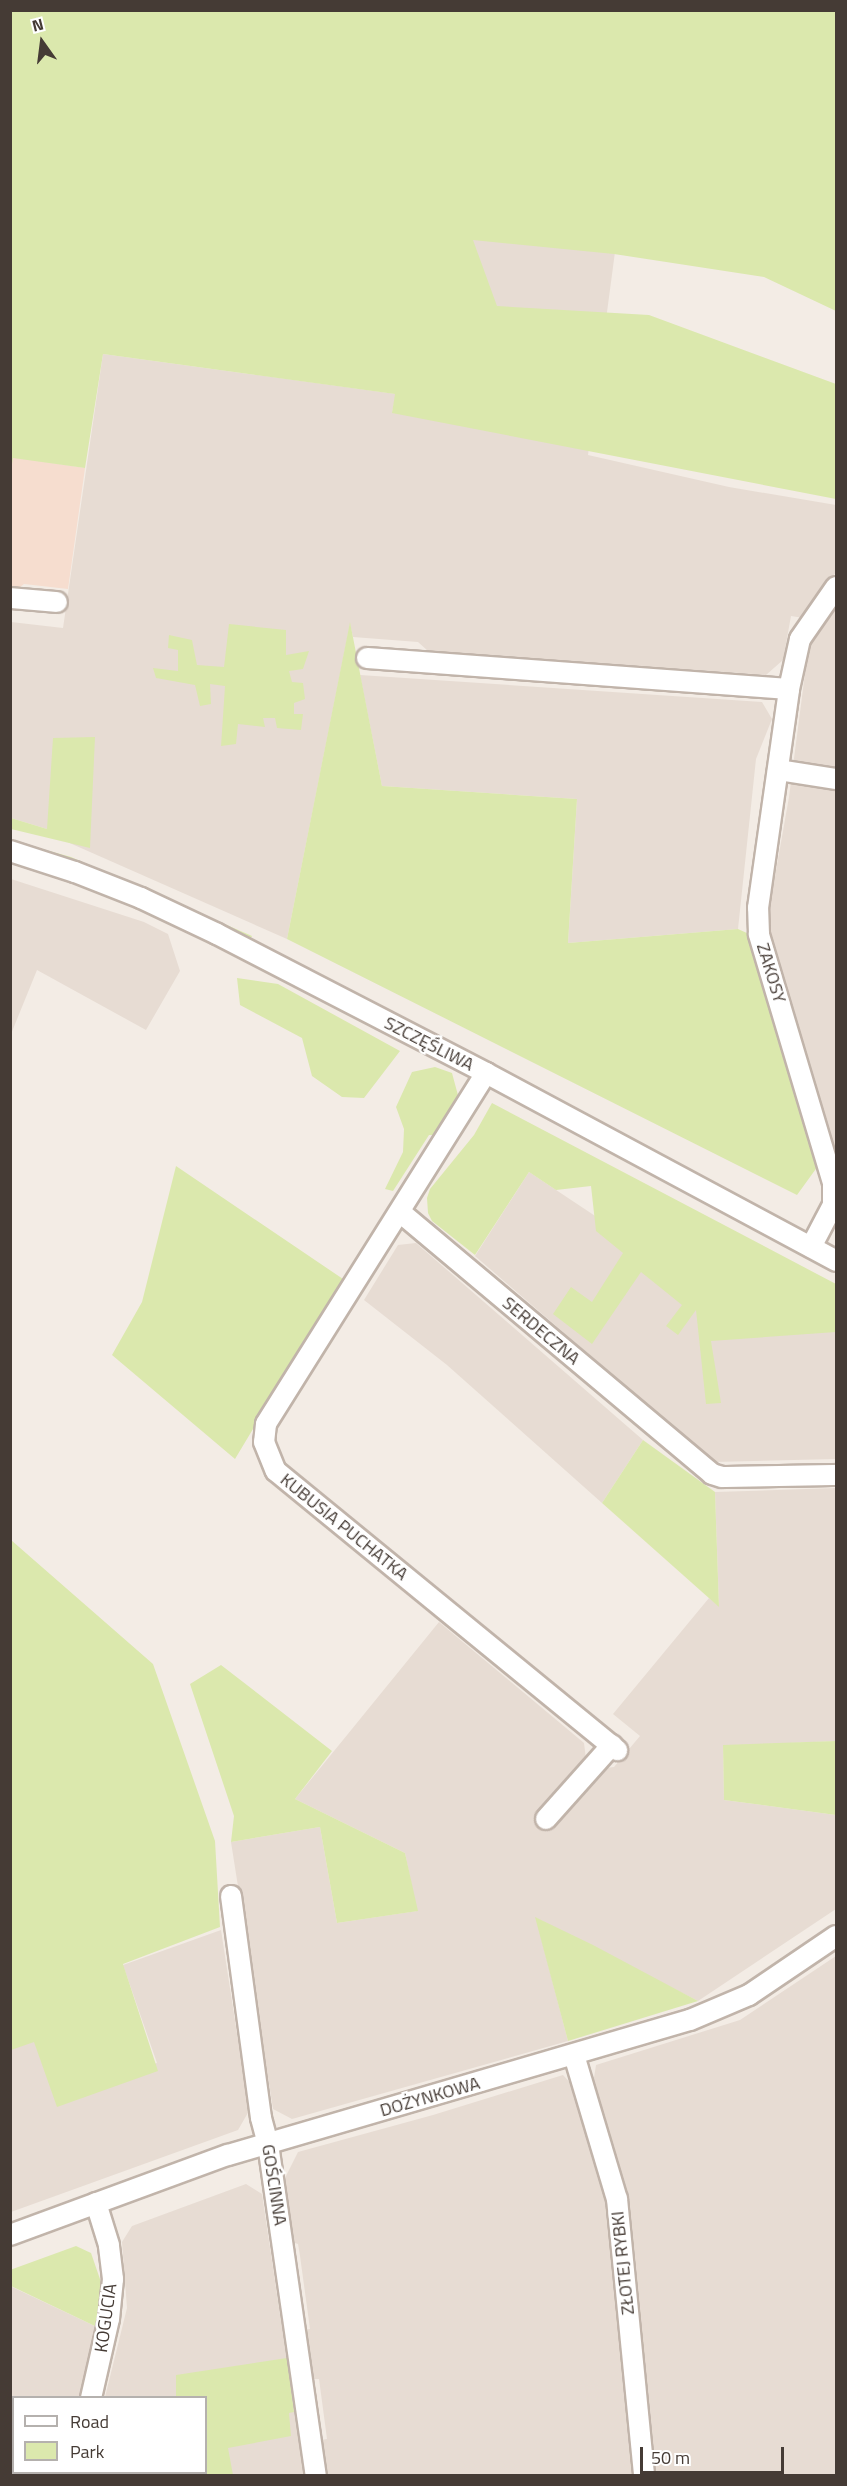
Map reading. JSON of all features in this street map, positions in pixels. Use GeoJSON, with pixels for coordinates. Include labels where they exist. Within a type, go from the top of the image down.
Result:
{"type":"FeatureCollection","features":[{"type":"Feature","properties":{"kind":"street","name":"ZAKOSY"},"geometry":{"type":"LineString","coordinates":[[811,1247],[833,1205],[833,1183],[759,934],[758,908],[789,689],[800,639],[837,587]]}},
{"type":"Feature","properties":{"kind":"street"},"geometry":{"type":"LineString","coordinates":[[10,598],[57,602]]}},
{"type":"Feature","properties":{"kind":"street"},"geometry":{"type":"LineString","coordinates":[[367,658],[789,689]]}},
{"type":"Feature","properties":{"kind":"street"},"geometry":{"type":"LineString","coordinates":[[778,770],[837,779]]}},
{"type":"Feature","properties":{"kind":"street","name":"SZCZĘŚLIWA"},"geometry":{"type":"LineString","coordinates":[[10,851],[75,872],[152,903],[486,1073],[837,1261]]}},
{"type":"Feature","properties":{"kind":"street"},"geometry":{"type":"LineString","coordinates":[[400,1212],[486,1073]]}},
{"type":"Feature","properties":{"kind":"street","name":"SERDECZNA"},"geometry":{"type":"LineString","coordinates":[[400,1212],[712,1474],[722,1477],[837,1475]]}},
{"type":"Feature","properties":{"kind":"street","name":"KUBUSIA PUCHATKA"},"geometry":{"type":"LineString","coordinates":[[400,1212],[266,1424],[264,1442],[268,1458],[276,1471],[615,1747],[546,1819]]}},
{"type":"Feature","properties":{"kind":"street","name":"GOŚCINNA"},"geometry":{"type":"LineString","coordinates":[[231,1896],[261,2118],[268,2144],[316,2475]]}},
{"type":"Feature","properties":{"kind":"street","name":"DOŻYNKOWA"},"geometry":{"type":"LineString","coordinates":[[10,2235],[184,2169],[680,2024],[734,2003],[837,1936]]}},
{"type":"Feature","properties":{"kind":"street","name":"ZŁOTEJ RYBKI"},"geometry":{"type":"LineString","coordinates":[[574,2055],[617,2199],[644,2475]]}},
{"type":"Feature","properties":{"kind":"street","name":"KOGUCIA"},"geometry":{"type":"LineString","coordinates":[[91,2396],[109,2319],[112,2279],[109,2245],[96,2203]]}},
{"type":"Feature","properties":{"kind":"shaded area"},"geometry":{"type":"Polygon","coordinates":[[[456,237],[615,252],[588,455],[729,487],[836,505],[836,572],[804,618],[791,616],[783,660],[766,675],[428,651],[418,642],[353,637],[350,624],[287,939],[47,833],[47,829],[11,818],[11,622],[63,628],[103,354],[396,394],[392,413],[456,237]]]}},
{"type":"Feature","properties":{"kind":"shaded area"},"geometry":{"type":"Polygon","coordinates":[[[13,457],[85,468],[68,589],[24,584],[11,594],[10,470],[13,457]]]}},
{"type":"Feature","properties":{"kind":"shaded area"},"geometry":{"type":"Polygon","coordinates":[[[836,598],[836,1164],[766,927],[789,797],[810,635],[836,598]]]}},
{"type":"Feature","properties":{"kind":"shaded area"},"geometry":{"type":"Polygon","coordinates":[[[360,675],[762,702],[772,719],[756,759],[738,929],[568,943],[577,799],[382,786],[360,675]]]}},
{"type":"Feature","properties":{"kind":"shaded area"},"geometry":{"type":"Polygon","coordinates":[[[11,879],[144,922],[168,934],[180,971],[146,1030],[37,970],[11,1034],[11,879]]]}},
{"type":"Feature","properties":{"kind":"shaded area"},"geometry":{"type":"Polygon","coordinates":[[[529,1172],[699,1285],[836,1332],[836,1459],[714,1462],[475,1256],[529,1172]]]}},
{"type":"Feature","properties":{"kind":"shaded area"},"geometry":{"type":"Polygon","coordinates":[[[416,1243],[643,1440],[602,1503],[447,1365],[364,1300],[398,1245],[416,1243]]]}},
{"type":"Feature","properties":{"kind":"shaded area"},"geometry":{"type":"Polygon","coordinates":[[[836,1488],[836,1741],[723,1746],[724,1800],[836,1815],[836,1909],[698,2001],[536,1918],[568,2041],[292,2119],[273,2109],[231,1842],[320,1827],[337,1923],[417,1911],[405,1853],[295,1799],[439,1622],[584,1743],[586,1759],[537,1816],[539,1829],[549,1826],[598,1769],[614,1767],[640,1736],[613,1714],[709,1598],[719,1606],[715,1492],[836,1488]]]}},
{"type":"Feature","properties":{"kind":"shaded area"},"geometry":{"type":"Polygon","coordinates":[[[221,1930],[249,2111],[238,2130],[11,2212],[11,2005],[146,2065],[157,2063],[123,1965],[221,1930]]]}},
{"type":"Feature","properties":{"kind":"shaded area"},"geometry":{"type":"Polygon","coordinates":[[[836,1956],[836,2475],[652,2475],[622,2177],[593,2084],[596,2065],[740,2020],[836,1956]]]}},
{"type":"Feature","properties":{"kind":"shaded area"},"geometry":{"type":"Polygon","coordinates":[[[563,2075],[576,2089],[605,2184],[636,2475],[326,2475],[321,2440],[327,2439],[319,2379],[312,2379],[304,2330],[310,2329],[300,2256],[298,2244],[292,2242],[283,2182],[298,2152],[433,2115],[563,2075]]]}},
{"type":"Feature","properties":{"kind":"shaded area"},"geometry":{"type":"Polygon","coordinates":[[[246,2184],[262,2194],[304,2475],[86,2476],[86,2474],[207,2474],[207,2396],[105,2396],[127,2308],[122,2242],[132,2226],[246,2184]]]}},
{"type":"Feature","properties":{"kind":"shaded area"},"geometry":{"type":"Polygon","coordinates":[[[10,2286],[99,2328],[81,2396],[12,2396],[12,2474],[62,2475],[11,2475],[10,2286]]]}},
{"type":"Feature","properties":{"kind":"green space"},"geometry":{"type":"Polygon","coordinates":[[[11,10],[836,11],[836,311],[764,277],[614,254],[473,240],[497,306],[649,315],[836,384],[836,499],[392,413],[395,394],[103,354],[85,468],[13,458],[11,470],[11,10]]]}},
{"type":"Feature","properties":{"kind":"green space"},"geometry":{"type":"Polygon","coordinates":[[[350,622],[382,786],[577,799],[568,943],[738,929],[749,934],[818,1166],[797,1195],[287,939],[350,622]]]}},
{"type":"Feature","properties":{"kind":"green space"},"geometry":{"type":"Polygon","coordinates":[[[229,624],[286,630],[286,655],[309,651],[303,669],[289,671],[292,682],[303,683],[305,699],[294,703],[294,714],[303,714],[301,730],[277,728],[275,718],[263,718],[265,727],[238,724],[236,744],[221,746],[225,686],[210,684],[211,704],[200,706],[195,685],[156,678],[153,668],[178,671],[178,650],[168,648],[169,635],[192,640],[197,665],[224,667],[229,624]]]}},
{"type":"Feature","properties":{"kind":"green space"},"geometry":{"type":"Polygon","coordinates":[[[95,737],[90,848],[11,829],[11,818],[47,829],[53,738],[95,737]]]}},
{"type":"Feature","properties":{"kind":"green space"},"geometry":{"type":"Polygon","coordinates":[[[10,840],[71,857],[252,936],[250,940],[193,912],[69,861],[11,844],[10,840]]]}},
{"type":"Feature","properties":{"kind":"green space"},"geometry":{"type":"Polygon","coordinates":[[[237,978],[278,984],[400,1051],[364,1098],[342,1097],[312,1076],[302,1038],[240,1005],[237,978]]]}},
{"type":"Feature","properties":{"kind":"green space"},"geometry":{"type":"Polygon","coordinates":[[[435,1067],[452,1073],[459,1099],[438,1135],[429,1135],[393,1191],[385,1189],[403,1152],[404,1129],[396,1107],[412,1072],[435,1067]]]}},
{"type":"Feature","properties":{"kind":"green space"},"geometry":{"type":"Polygon","coordinates":[[[492,1103],[836,1284],[836,1332],[711,1341],[721,1403],[706,1404],[696,1310],[678,1335],[666,1326],[682,1305],[641,1272],[592,1344],[553,1314],[571,1287],[592,1302],[623,1253],[596,1231],[591,1186],[556,1190],[529,1172],[475,1255],[432,1221],[428,1213],[427,1198],[430,1189],[474,1135],[492,1103]]]}},
{"type":"Feature","properties":{"kind":"green space"},"geometry":{"type":"Polygon","coordinates":[[[176,1166],[343,1279],[235,1459],[112,1355],[142,1302],[176,1166]]]}},
{"type":"Feature","properties":{"kind":"green space"},"geometry":{"type":"Polygon","coordinates":[[[643,1440],[715,1492],[719,1607],[602,1503],[643,1440]]]}},
{"type":"Feature","properties":{"kind":"green space"},"geometry":{"type":"Polygon","coordinates":[[[11,1540],[153,1664],[215,1841],[220,1927],[123,1964],[158,2071],[57,2107],[34,2042],[11,2050],[11,1540]]]}},
{"type":"Feature","properties":{"kind":"green space"},"geometry":{"type":"Polygon","coordinates":[[[221,1665],[332,1751],[295,1799],[405,1853],[418,1911],[337,1923],[320,1827],[231,1842],[234,1816],[190,1684],[221,1665]]]}},
{"type":"Feature","properties":{"kind":"green space"},"geometry":{"type":"Polygon","coordinates":[[[836,1741],[836,1815],[724,1800],[723,1745],[836,1741]]]}},
{"type":"Feature","properties":{"kind":"green space"},"geometry":{"type":"Polygon","coordinates":[[[535,1917],[593,1945],[698,2001],[568,2041],[535,1917]]]}},
{"type":"Feature","properties":{"kind":"green space"},"geometry":{"type":"Polygon","coordinates":[[[76,2246],[91,2253],[101,2282],[99,2328],[11,2286],[10,2270],[76,2246]]]}},
{"type":"Feature","properties":{"kind":"green space"},"geometry":{"type":"Polygon","coordinates":[[[287,2358],[294,2412],[289,2413],[291,2436],[228,2448],[233,2475],[163,2475],[207,2474],[207,2396],[176,2396],[176,2375],[287,2358]]]}}]}
